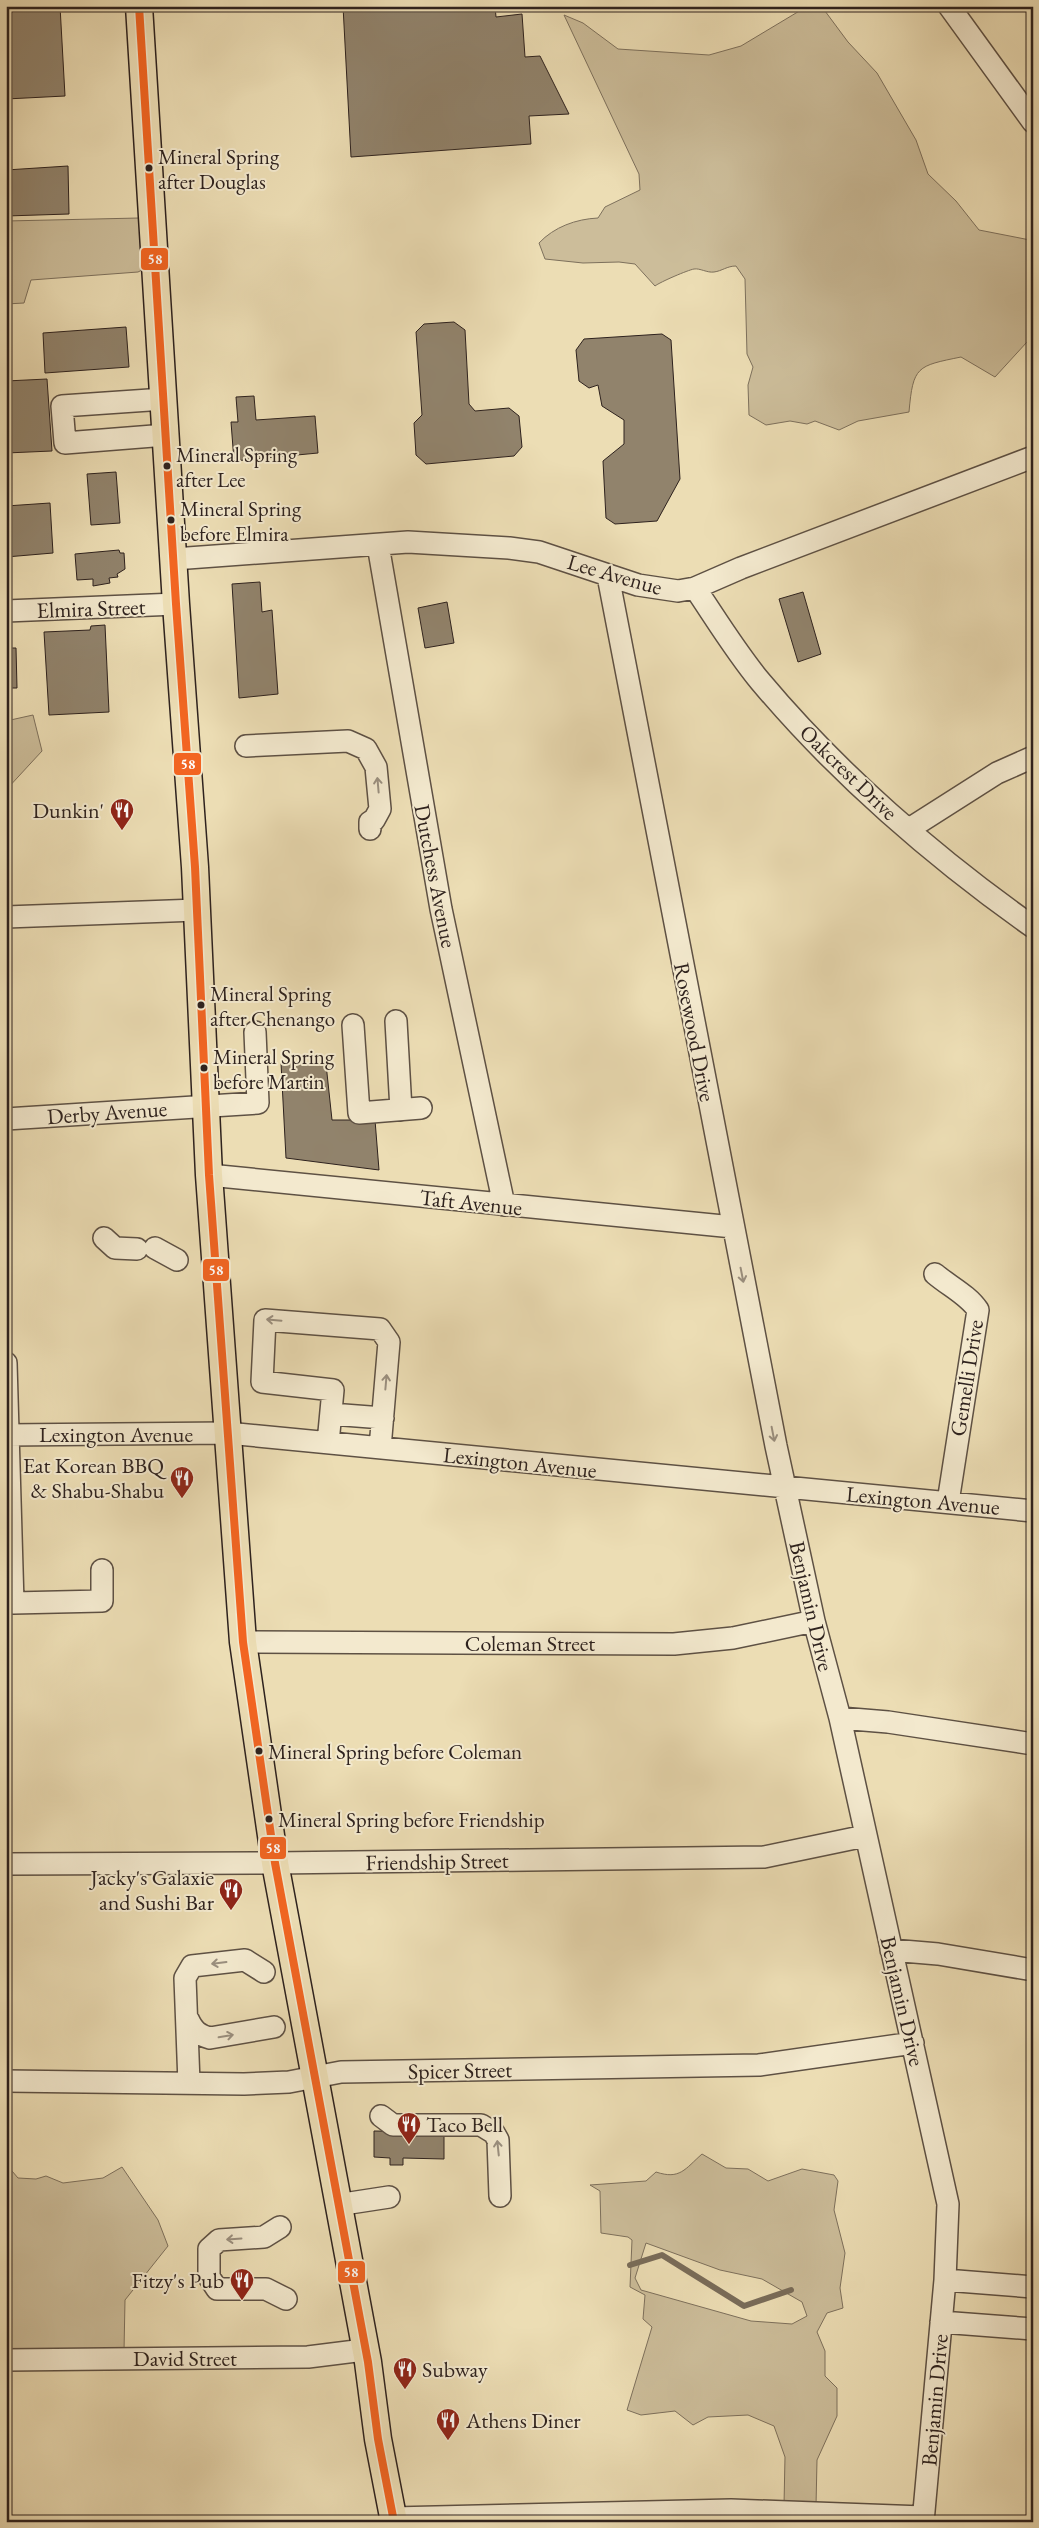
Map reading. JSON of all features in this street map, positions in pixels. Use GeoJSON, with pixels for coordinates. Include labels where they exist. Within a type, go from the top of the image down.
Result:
{"type":"FeatureCollection","features":[{"type":"Feature","properties":{"kind":"main road"},"geometry":{"type":"LineString","coordinates":[[139,6],[197,910],[209,1175],[243,1642],[275,1863],[364,2350],[393,2520]]}},
{"type":"Feature","properties":{"kind":"street"},"geometry":{"type":"LineString","coordinates":[[949,6],[1033,122]]}},
{"type":"Feature","properties":{"kind":"street"},"geometry":{"type":"LineString","coordinates":[[164,399],[62,406],[65,442],[166,435]]}},
{"type":"Feature","properties":{"kind":"street","name":"Lee Avenue"},"geometry":{"type":"LineString","coordinates":[[174,559],[408,542],[509,548],[539,552],[608,576],[668,590],[695,588],[741,568],[1033,457]]}},
{"type":"Feature","properties":{"kind":"street","name":"Dutchess Avenue"},"geometry":{"type":"LineString","coordinates":[[378,545],[441,910],[504,1206]]}},
{"type":"Feature","properties":{"kind":"street","name":"Rosewood Drive"},"geometry":{"type":"LineString","coordinates":[[608,576],[785,1488]]}},
{"type":"Feature","properties":{"kind":"street","name":"Oakcrest Drive"},"geometry":{"type":"LineString","coordinates":[[695,588],[759,680],[864,792],[1033,927]]}},
{"type":"Feature","properties":{"kind":"street","name":"Elmira Street"},"geometry":{"type":"LineString","coordinates":[[6,611],[176,604]]}},
{"type":"Feature","properties":{"kind":"street"},"geometry":{"type":"LineString","coordinates":[[246,746],[348,740],[366,749],[376,768],[380,809],[374,820],[370,822],[370,829]]}},
{"type":"Feature","properties":{"kind":"street"},"geometry":{"type":"LineString","coordinates":[[909,829],[997,773],[1033,757]]}},
{"type":"Feature","properties":{"kind":"street"},"geometry":{"type":"LineString","coordinates":[[6,917],[197,910]]}},
{"type":"Feature","properties":{"kind":"street"},"geometry":{"type":"LineString","coordinates":[[353,1025],[359,1113],[411,1109],[396,1022]]}},
{"type":"Feature","properties":{"kind":"street","name":"Derby Avenue"},"geometry":{"type":"LineString","coordinates":[[6,1119],[207,1105],[258,1104],[255,1032]]}},
{"type":"Feature","properties":{"kind":"street","name":"Taft Avenue"},"geometry":{"type":"LineString","coordinates":[[209,1175],[504,1206],[733,1227]]}},
{"type":"Feature","properties":{"kind":"street"},"geometry":{"type":"LineString","coordinates":[[104,1238],[115,1248],[146,1248],[177,1260]]}},
{"type":"Feature","properties":{"kind":"street","name":"Gemelli Drive"},"geometry":{"type":"LineString","coordinates":[[934,1274],[952,1289],[971,1300],[978,1310],[948,1502]]}},
{"type":"Feature","properties":{"kind":"street"},"geometry":{"type":"LineString","coordinates":[[328,1443],[332,1390],[262,1382],[265,1320],[380,1329],[389,1342],[380,1448]]}},
{"type":"Feature","properties":{"kind":"street"},"geometry":{"type":"LineString","coordinates":[[6,1363],[13,1603],[102,1601],[102,1570]]}},
{"type":"Feature","properties":{"kind":"street"},"geometry":{"type":"LineString","coordinates":[[331,1414],[383,1418]]}},
{"type":"Feature","properties":{"kind":"street","name":"Lexington Avenue"},"geometry":{"type":"LineString","coordinates":[[8,1434],[227,1433],[785,1488],[948,1502],[1033,1512]]}},
{"type":"Feature","properties":{"kind":"street","name":"Benjamin Drive"},"geometry":{"type":"LineString","coordinates":[[785,1488],[814,1621],[840,1718],[948,2204],[945,2280],[923,2519]]}},
{"type":"Feature","properties":{"kind":"street","name":"Coleman Street"},"geometry":{"type":"LineString","coordinates":[[243,1642],[674,1644],[733,1638],[814,1621]]}},
{"type":"Feature","properties":{"kind":"street"},"geometry":{"type":"LineString","coordinates":[[840,1718],[888,1722],[1033,1744]]}},
{"type":"Feature","properties":{"kind":"street","name":"Friendship Street"},"geometry":{"type":"LineString","coordinates":[[6,1864],[764,1858],[865,1836]]}},
{"type":"Feature","properties":{"kind":"street"},"geometry":{"type":"LineString","coordinates":[[891,1950],[938,1954],[1033,1970]]}},
{"type":"Feature","properties":{"kind":"street"},"geometry":{"type":"LineString","coordinates":[[189,2083],[185,1978],[192,1966],[245,1960],[264,1972]]}},
{"type":"Feature","properties":{"kind":"street"},"geometry":{"type":"LineString","coordinates":[[188,2019],[193,2030],[200,2036],[210,2038],[274,2028]]}},
{"type":"Feature","properties":{"kind":"street","name":"Spicer Street"},"geometry":{"type":"LineString","coordinates":[[6,2081],[244,2084],[314,2078],[341,2072],[759,2065],[913,2043]]}},
{"type":"Feature","properties":{"kind":"street"},"geometry":{"type":"LineString","coordinates":[[382,2116],[393,2125],[481,2125],[489,2129],[498,2140],[500,2196]]}},
{"type":"Feature","properties":{"kind":"street"},"geometry":{"type":"LineString","coordinates":[[337,2205],[389,2197]]}},
{"type":"Feature","properties":{"kind":"street"},"geometry":{"type":"LineString","coordinates":[[280,2227],[264,2237],[219,2240],[209,2249],[209,2278],[217,2289],[266,2289],[286,2299]]}},
{"type":"Feature","properties":{"kind":"street"},"geometry":{"type":"LineString","coordinates":[[945,2280],[1033,2287]]}},
{"type":"Feature","properties":{"kind":"street"},"geometry":{"type":"LineString","coordinates":[[940,2322],[1033,2329]]}},
{"type":"Feature","properties":{"kind":"street","name":"David Street"},"geometry":{"type":"LineString","coordinates":[[6,2360],[308,2357],[364,2350]]}},
{"type":"Feature","properties":{"kind":"street"},"geometry":{"type":"LineString","coordinates":[[393,2520],[731,2510],[923,2519]]}},
{"type":"Feature","properties":{"kind":"shaded area"},"geometry":{"type":"Polygon","coordinates":[[[801,10],[825,11],[848,42],[877,73],[916,140],[928,174],[956,201],[979,230],[1030,240],[1033,248],[1033,342],[1027,342],[995,377],[961,357],[926,366],[920,371],[913,385],[909,412],[858,421],[839,430],[815,421],[807,424],[790,421],[766,425],[749,415],[748,385],[753,367],[747,354],[745,279],[736,266],[714,272],[694,269],[674,276],[655,286],[635,264],[619,262],[583,263],[545,259],[539,243],[558,228],[582,220],[598,218],[605,207],[640,190],[639,174],[564,15],[583,23],[618,49],[709,55],[741,46],[801,10]]]}},
{"type":"Feature","properties":{"kind":"shaded area"},"geometry":{"type":"Polygon","coordinates":[[[139,218],[144,269],[138,272],[31,280],[24,303],[6,304],[6,221],[139,218]]]}},
{"type":"Feature","properties":{"kind":"shaded area"},"geometry":{"type":"Polygon","coordinates":[[[33,715],[42,751],[6,790],[6,721],[33,715]]]}},
{"type":"Feature","properties":{"kind":"shaded area"},"geometry":{"type":"Polygon","coordinates":[[[702,2154],[726,2168],[748,2169],[768,2181],[802,2169],[834,2175],[838,2181],[834,2210],[845,2253],[840,2288],[843,2308],[827,2313],[817,2332],[825,2351],[825,2376],[837,2388],[837,2416],[817,2460],[816,2506],[784,2505],[785,2457],[774,2426],[748,2415],[708,2417],[693,2425],[675,2411],[641,2415],[627,2410],[652,2327],[643,2319],[645,2295],[630,2287],[632,2240],[628,2237],[601,2233],[600,2191],[590,2185],[646,2181],[656,2172],[671,2175],[677,2174],[682,2172],[702,2154]],[[646,2243],[635,2278],[641,2290],[751,2321],[792,2324],[807,2316],[802,2302],[762,2279],[720,2270],[646,2243]]]}},
{"type":"Feature","properties":{"kind":"shaded area"},"geometry":{"type":"Polygon","coordinates":[[[6,2164],[18,2178],[36,2179],[46,2176],[63,2183],[103,2178],[122,2167],[158,2220],[168,2246],[125,2300],[124,2351],[6,2354],[6,2164]]]}},
{"type":"Feature","properties":{"kind":"building"},"geometry":{"type":"Polygon","coordinates":[[[6,6],[60,6],[65,96],[6,99],[6,6]]]}},
{"type":"Feature","properties":{"kind":"building"},"geometry":{"type":"Polygon","coordinates":[[[343,6],[495,6],[496,17],[522,14],[525,57],[540,56],[569,114],[529,116],[531,144],[351,157],[343,6]]]}},
{"type":"Feature","properties":{"kind":"building"},"geometry":{"type":"Polygon","coordinates":[[[68,166],[69,214],[6,216],[6,170],[68,166]]]}},
{"type":"Feature","properties":{"kind":"building"},"geometry":{"type":"Polygon","coordinates":[[[454,322],[465,330],[469,404],[475,411],[509,408],[519,416],[522,447],[514,456],[426,464],[416,455],[414,423],[422,415],[416,332],[424,324],[454,322]]]}},
{"type":"Feature","properties":{"kind":"building"},"geometry":{"type":"Polygon","coordinates":[[[126,327],[129,367],[45,373],[43,333],[126,327]]]}},
{"type":"Feature","properties":{"kind":"building"},"geometry":{"type":"Polygon","coordinates":[[[662,334],[671,340],[680,479],[657,521],[615,524],[606,518],[603,461],[624,444],[624,420],[602,406],[598,385],[589,388],[579,381],[576,350],[584,339],[662,334]]]}},
{"type":"Feature","properties":{"kind":"building"},"geometry":{"type":"Polygon","coordinates":[[[47,379],[52,451],[6,453],[6,381],[47,379]]]}},
{"type":"Feature","properties":{"kind":"building"},"geometry":{"type":"Polygon","coordinates":[[[254,396],[256,420],[315,416],[318,453],[234,461],[231,422],[238,422],[236,397],[254,396]]]}},
{"type":"Feature","properties":{"kind":"building"},"geometry":{"type":"Polygon","coordinates":[[[116,472],[120,523],[91,525],[87,474],[116,472]]]}},
{"type":"Feature","properties":{"kind":"building"},"geometry":{"type":"Polygon","coordinates":[[[50,503],[53,553],[6,557],[6,506],[50,503]]]}},
{"type":"Feature","properties":{"kind":"building"},"geometry":{"type":"Polygon","coordinates":[[[119,550],[120,553],[124,553],[125,569],[117,574],[118,577],[109,578],[110,583],[93,586],[93,579],[77,580],[75,554],[119,550]]]}},
{"type":"Feature","properties":{"kind":"building"},"geometry":{"type":"Polygon","coordinates":[[[260,582],[262,612],[272,610],[278,694],[239,698],[232,584],[260,582]]]}},
{"type":"Feature","properties":{"kind":"building"},"geometry":{"type":"Polygon","coordinates":[[[803,592],[821,654],[798,662],[779,599],[803,592]]]}},
{"type":"Feature","properties":{"kind":"building"},"geometry":{"type":"Polygon","coordinates":[[[447,602],[454,643],[425,648],[418,608],[447,602]]]}},
{"type":"Feature","properties":{"kind":"building"},"geometry":{"type":"Polygon","coordinates":[[[105,625],[109,712],[49,715],[44,632],[90,630],[91,626],[105,625]]]}},
{"type":"Feature","properties":{"kind":"building"},"geometry":{"type":"Polygon","coordinates":[[[6,648],[16,648],[17,688],[6,688],[6,648]]]}},
{"type":"Feature","properties":{"kind":"building"},"geometry":{"type":"Polygon","coordinates":[[[281,1063],[326,1064],[332,1120],[375,1120],[379,1170],[286,1158],[281,1063]]]}},
{"type":"Feature","properties":{"kind":"building","name":"Taco Bell"},"geometry":{"type":"Polygon","coordinates":[[[374,2131],[444,2132],[444,2159],[403,2158],[403,2165],[390,2165],[390,2158],[374,2157],[374,2131]]]}},
{"type":"Feature","properties":{"kind":"waterway"},"geometry":{"type":"LineString","coordinates":[[630,2265],[662,2255],[744,2306],[791,2290]]}},
{"type":"Feature","properties":{"kind":"transit line","name":"58"},"geometry":{"type":"LineString","coordinates":[[139,6],[176,604],[195,867],[209,1175],[243,1642],[275,1863],[368,2362],[378,2439],[394,2522]]}},
{"type":"Feature","properties":{"kind":"place","name":"Mineral Spring after Douglas"},"geometry":{"type":"Point","coordinates":[149,168]}},
{"type":"Feature","properties":{"kind":"place","name":"Mineral Spring after Lee"},"geometry":{"type":"Point","coordinates":[167,466]}},
{"type":"Feature","properties":{"kind":"place","name":"Mineral Spring before Elmira"},"geometry":{"type":"Point","coordinates":[171,520]}},
{"type":"Feature","properties":{"kind":"place","name":"Dunkin'"},"geometry":{"type":"Point","coordinates":[122,831]}},
{"type":"Feature","properties":{"kind":"place","name":"Mineral Spring after Chenango"},"geometry":{"type":"Point","coordinates":[201,1005]}},
{"type":"Feature","properties":{"kind":"place","name":"Mineral Spring before Martin"},"geometry":{"type":"Point","coordinates":[204,1068]}},
{"type":"Feature","properties":{"kind":"place","name":"Eat Korean BBQ & Shabu-Shabu"},"geometry":{"type":"Point","coordinates":[182,1499]}},
{"type":"Feature","properties":{"kind":"place","name":"Mineral Spring before Coleman"},"geometry":{"type":"Point","coordinates":[259,1751]}},
{"type":"Feature","properties":{"kind":"place","name":"Mineral Spring before Friendship"},"geometry":{"type":"Point","coordinates":[269,1819]}},
{"type":"Feature","properties":{"kind":"place","name":"Jacky's Galaxie and Sushi Bar"},"geometry":{"type":"Point","coordinates":[231,1911]}},
{"type":"Feature","properties":{"kind":"place","name":"Taco Bell"},"geometry":{"type":"Point","coordinates":[409,2145]}},
{"type":"Feature","properties":{"kind":"place","name":"Fitzy's Pub"},"geometry":{"type":"Point","coordinates":[242,2301]}},
{"type":"Feature","properties":{"kind":"place","name":"Subway"},"geometry":{"type":"Point","coordinates":[405,2390]}},
{"type":"Feature","properties":{"kind":"place","name":"Athens Diner"},"geometry":{"type":"Point","coordinates":[448,2441]}}]}
